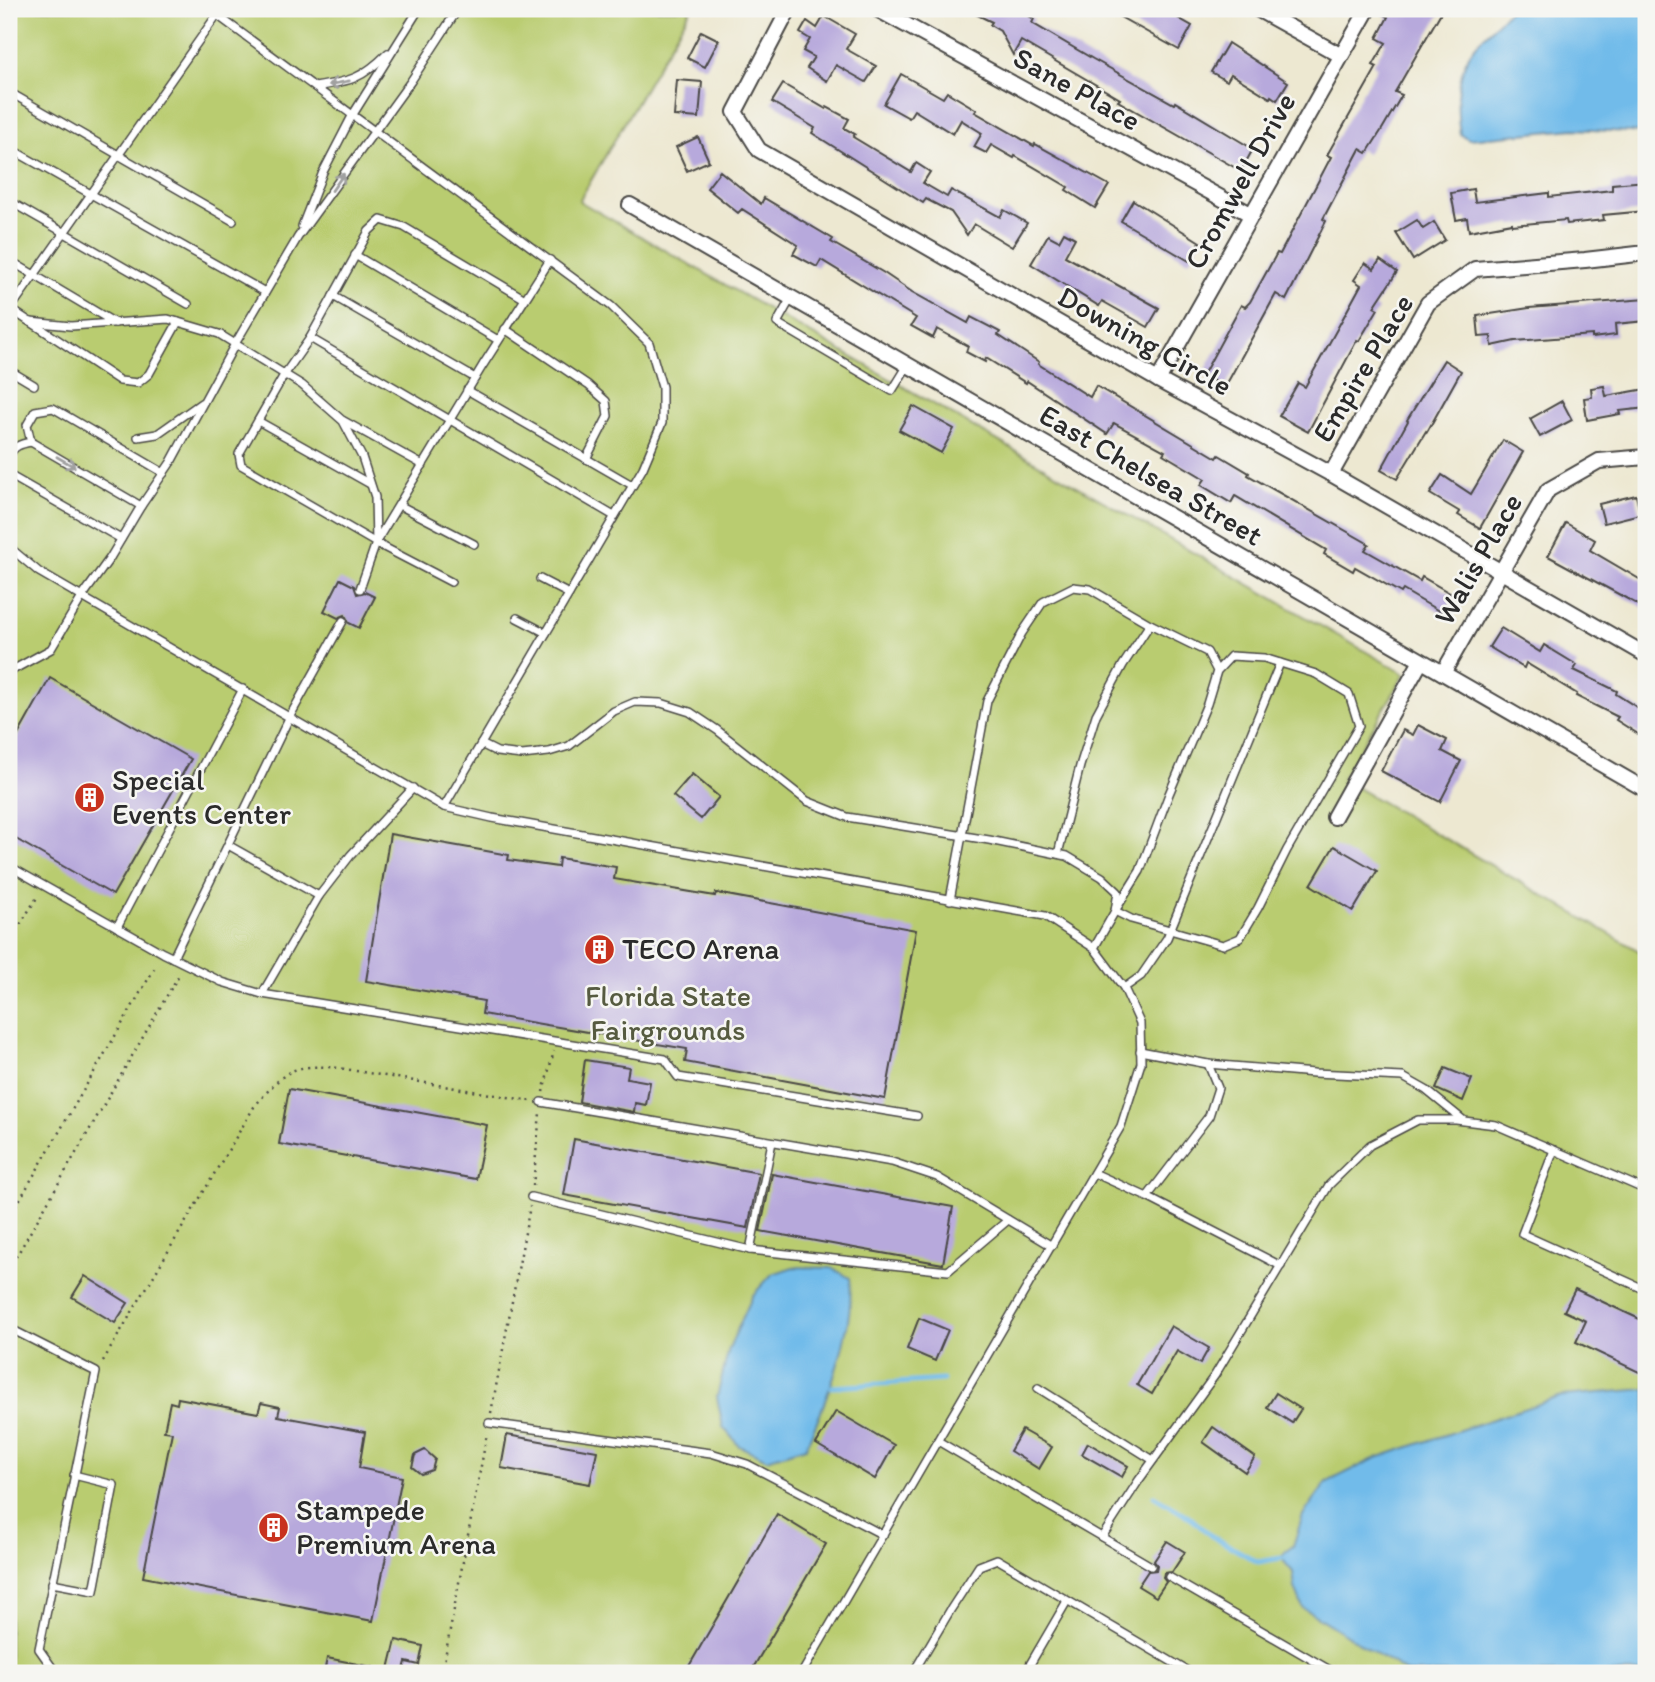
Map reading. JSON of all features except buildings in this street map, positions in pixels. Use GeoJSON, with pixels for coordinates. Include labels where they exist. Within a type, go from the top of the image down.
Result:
{"type":"FeatureCollection","features":[{"type":"Feature","properties":{"kind":"street","name":"Downing Circle"},"geometry":{"type":"LineString","coordinates":[[789,9],[735,112],[759,150],[1158,380],[1331,474],[1646,655]]}},
{"type":"Feature","properties":{"kind":"street","name":"Sane Place"},"geometry":{"type":"LineString","coordinates":[[877,9],[1252,215]]}},
{"type":"Feature","properties":{"kind":"street"},"geometry":{"type":"LineString","coordinates":[[1257,9],[1340,55]]}},
{"type":"Feature","properties":{"kind":"street","name":"Cromwell Drive"},"geometry":{"type":"LineString","coordinates":[[1158,380],[1368,9]]}},
{"type":"Feature","properties":{"kind":"street","name":"East Chelsea Street"},"geometry":{"type":"LineString","coordinates":[[630,205],[1646,790]]}},
{"type":"Feature","properties":{"kind":"street","name":"Empire Place"},"geometry":{"type":"LineString","coordinates":[[1331,474],[1428,303],[1475,269],[1646,253]]}},
{"type":"Feature","properties":{"kind":"street","name":"Walis Place"},"geometry":{"type":"LineString","coordinates":[[1443,673],[1548,490],[1599,461],[1646,457]]}},
{"type":"Feature","properties":{"kind":"street"},"geometry":{"type":"LineString","coordinates":[[1334,817],[1421,661]]}},
{"type":"Feature","properties":{"kind":"lane"},"geometry":{"type":"LineString","coordinates":[[209,9],[219,12],[352,116],[611,306],[649,343],[662,387],[662,423],[643,468],[444,807]]}},
{"type":"Feature","properties":{"kind":"lane"},"geometry":{"type":"LineString","coordinates":[[298,237],[323,172],[352,116],[419,9]]}},
{"type":"Feature","properties":{"kind":"lane"},"geometry":{"type":"LineString","coordinates":[[9,672],[51,649],[164,473],[298,237],[411,81],[458,9]]}},
{"type":"Feature","properties":{"kind":"lane"},"geometry":{"type":"LineString","coordinates":[[178,322],[149,374],[138,383],[120,381],[9,310],[219,12]]}},
{"type":"Feature","properties":{"kind":"lane"},"geometry":{"type":"LineString","coordinates":[[315,87],[350,81],[370,71],[398,43]]}},
{"type":"Feature","properties":{"kind":"lane"},"geometry":{"type":"LineString","coordinates":[[9,92],[233,221]]}},
{"type":"Feature","properties":{"kind":"lane"},"geometry":{"type":"LineString","coordinates":[[9,148],[265,292]]}},
{"type":"Feature","properties":{"kind":"lane"},"geometry":{"type":"LineString","coordinates":[[9,201],[188,304]]}},
{"type":"Feature","properties":{"kind":"lane"},"geometry":{"type":"LineString","coordinates":[[450,582],[376,543],[241,465],[239,453],[284,375],[310,338],[369,231],[381,220],[404,227],[525,299]]}},
{"type":"Feature","properties":{"kind":"lane"},"geometry":{"type":"LineString","coordinates":[[355,256],[498,341]]}},
{"type":"Feature","properties":{"kind":"lane"},"geometry":{"type":"LineString","coordinates":[[9,260],[115,323]]}},
{"type":"Feature","properties":{"kind":"lane"},"geometry":{"type":"LineString","coordinates":[[360,589],[376,543],[467,390],[550,260]]}},
{"type":"Feature","properties":{"kind":"lane"},"geometry":{"type":"LineString","coordinates":[[333,296],[475,378]]}},
{"type":"Feature","properties":{"kind":"lane"},"geometry":{"type":"LineString","coordinates":[[791,298],[777,323],[892,391],[908,365]]}},
{"type":"Feature","properties":{"kind":"lane"},"geometry":{"type":"LineString","coordinates":[[30,322],[71,326],[168,319],[219,334],[302,385],[343,421],[423,464]]}},
{"type":"Feature","properties":{"kind":"lane"},"geometry":{"type":"LineString","coordinates":[[505,329],[588,385],[606,401],[608,416],[586,459]]}},
{"type":"Feature","properties":{"kind":"lane"},"geometry":{"type":"LineString","coordinates":[[310,338],[614,516]]}},
{"type":"Feature","properties":{"kind":"lane"},"geometry":{"type":"LineString","coordinates":[[9,370],[34,385]]}},
{"type":"Feature","properties":{"kind":"lane"},"geometry":{"type":"LineString","coordinates":[[467,390],[632,485]]}},
{"type":"Feature","properties":{"kind":"lane"},"geometry":{"type":"LineString","coordinates":[[138,437],[157,434],[204,402]]}},
{"type":"Feature","properties":{"kind":"lane"},"geometry":{"type":"LineString","coordinates":[[31,442],[27,425],[35,411],[53,408],[164,473]]}},
{"type":"Feature","properties":{"kind":"lane"},"geometry":{"type":"LineString","coordinates":[[258,421],[370,484]]}},
{"type":"Feature","properties":{"kind":"lane"},"geometry":{"type":"LineString","coordinates":[[343,421],[362,457],[374,497],[376,543]]}},
{"type":"Feature","properties":{"kind":"lane"},"geometry":{"type":"LineString","coordinates":[[9,456],[20,444],[31,442],[141,506]]}},
{"type":"Feature","properties":{"kind":"lane"},"geometry":{"type":"LineString","coordinates":[[9,475],[121,539]]}},
{"type":"Feature","properties":{"kind":"lane"},"geometry":{"type":"LineString","coordinates":[[399,505],[474,544]]}},
{"type":"Feature","properties":{"kind":"lane"},"geometry":{"type":"LineString","coordinates":[[9,548],[39,572],[444,807],[492,818],[1045,916],[1094,948],[1125,988],[1140,1023],[1141,1063],[1121,1126],[802,1673]]}},
{"type":"Feature","properties":{"kind":"lane"},"geometry":{"type":"LineString","coordinates":[[540,579],[569,594]]}},
{"type":"Feature","properties":{"kind":"lane"},"geometry":{"type":"LineString","coordinates":[[950,900],[987,701],[1022,633],[1043,602],[1073,587],[1090,589],[1150,624],[1207,652],[1217,671]]}},
{"type":"Feature","properties":{"kind":"lane"},"geometry":{"type":"LineString","coordinates":[[517,618],[546,633]]}},
{"type":"Feature","properties":{"kind":"lane"},"geometry":{"type":"LineString","coordinates":[[173,958],[290,716],[344,621]]}},
{"type":"Feature","properties":{"kind":"lane"},"geometry":{"type":"LineString","coordinates":[[1058,854],[1096,715],[1123,665],[1150,624]]}},
{"type":"Feature","properties":{"kind":"lane"},"geometry":{"type":"LineString","coordinates":[[1094,948],[1115,911],[1140,871],[1207,704],[1217,671],[1231,656],[1264,658],[1316,674],[1349,694],[1359,726],[1240,938],[1223,945],[1132,919],[1115,911]]}},
{"type":"Feature","properties":{"kind":"lane"},"geometry":{"type":"LineString","coordinates":[[1125,988],[1141,976],[1170,930],[1280,663]]}},
{"type":"Feature","properties":{"kind":"lane"},"geometry":{"type":"LineString","coordinates":[[117,927],[243,689]]}},
{"type":"Feature","properties":{"kind":"lane"},"geometry":{"type":"LineString","coordinates":[[481,744],[497,752],[522,755],[549,752],[569,746],[590,728],[624,706],[635,702],[661,703],[690,712],[807,800],[847,817],[961,835],[1067,856],[1102,877],[1118,892],[1115,911]]}},
{"type":"Feature","properties":{"kind":"lane"},"geometry":{"type":"LineString","coordinates":[[262,994],[319,896],[350,856],[413,788]]}},
{"type":"Feature","properties":{"kind":"lane"},"geometry":{"type":"LineString","coordinates":[[228,845],[319,896]]}},
{"type":"Feature","properties":{"kind":"lane"},"geometry":{"type":"LineString","coordinates":[[9,866],[163,953],[222,982],[262,994],[665,1059],[678,1077],[917,1116]]}},
{"type":"Feature","properties":{"kind":"lane"},"geometry":{"type":"LineString","coordinates":[[1140,1051],[1209,1064],[1403,1077],[1426,1090],[1463,1120]]}},
{"type":"Feature","properties":{"kind":"lane"},"geometry":{"type":"LineString","coordinates":[[1147,1197],[1209,1116],[1218,1088],[1209,1064]]}},
{"type":"Feature","properties":{"kind":"lane"},"geometry":{"type":"LineString","coordinates":[[541,1102],[892,1162],[937,1177],[1052,1246]]}},
{"type":"Feature","properties":{"kind":"lane"},"geometry":{"type":"LineString","coordinates":[[1102,1537],[1214,1375],[1329,1185],[1370,1145],[1418,1120],[1463,1120],[1496,1125],[1646,1190]]}},
{"type":"Feature","properties":{"kind":"lane"},"geometry":{"type":"LineString","coordinates":[[750,1250],[772,1142]]}},
{"type":"Feature","properties":{"kind":"lane"},"geometry":{"type":"LineString","coordinates":[[1554,1150],[1522,1234],[1646,1290]]}},
{"type":"Feature","properties":{"kind":"lane"},"geometry":{"type":"LineString","coordinates":[[1094,1173],[1147,1197],[1281,1266]]}},
{"type":"Feature","properties":{"kind":"lane"},"geometry":{"type":"LineString","coordinates":[[531,1197],[750,1250],[947,1271],[1008,1220]]}},
{"type":"Feature","properties":{"kind":"lane"},"geometry":{"type":"LineString","coordinates":[[9,1328],[96,1372],[39,1649],[57,1673]]}},
{"type":"Feature","properties":{"kind":"lane"},"geometry":{"type":"LineString","coordinates":[[1038,1388],[1153,1460]]}},
{"type":"Feature","properties":{"kind":"lane"},"geometry":{"type":"LineString","coordinates":[[489,1423],[710,1453],[747,1464],[883,1535]]}},
{"type":"Feature","properties":{"kind":"lane"},"geometry":{"type":"LineString","coordinates":[[938,1441],[1151,1566]]}},
{"type":"Feature","properties":{"kind":"lane"},"geometry":{"type":"LineString","coordinates":[[52,1583],[94,1591],[114,1485],[74,1475]]}},
{"type":"Feature","properties":{"kind":"lane"},"geometry":{"type":"LineString","coordinates":[[913,1673],[979,1566],[998,1559],[1186,1672]]}},
{"type":"Feature","properties":{"kind":"lane"},"geometry":{"type":"LineString","coordinates":[[1169,1577],[1332,1672]]}},
{"type":"Feature","properties":{"kind":"lane"},"geometry":{"type":"LineString","coordinates":[[1025,1673],[1067,1601]]}},
{"type":"Feature","properties":{"kind":"path"},"geometry":{"type":"LineString","coordinates":[[9,942],[44,887]]}},
{"type":"Feature","properties":{"kind":"path"},"geometry":{"type":"LineString","coordinates":[[9,1218],[163,953]]}},
{"type":"Feature","properties":{"kind":"path"},"geometry":{"type":"LineString","coordinates":[[9,1269],[186,964]]}},
{"type":"Feature","properties":{"kind":"path"},"geometry":{"type":"LineString","coordinates":[[442,1673],[531,1197],[541,1102],[557,1041]]}},
{"type":"Feature","properties":{"kind":"path"},"geometry":{"type":"LineString","coordinates":[[96,1372],[254,1107],[281,1075],[308,1065],[339,1068],[541,1102]]}},
{"type":"Feature","properties":{"kind":"green space","name":"Florida State Fairgrounds"},"geometry":{"type":"Polygon","coordinates":[[[9,9],[691,9],[579,201],[1405,674],[1342,779],[1646,955],[1646,1673],[9,1673],[9,9]]]}},
{"type":"Feature","properties":{"kind":"water"},"geometry":{"type":"Polygon","coordinates":[[[1510,9],[1646,9],[1646,133],[1574,129],[1469,139],[1460,134],[1458,99],[1465,64],[1476,45],[1510,9]]]}},
{"type":"Feature","properties":{"kind":"water"},"geometry":{"type":"Polygon","coordinates":[[[793,1267],[832,1268],[850,1278],[848,1320],[838,1364],[806,1447],[767,1459],[739,1446],[723,1427],[717,1397],[729,1348],[753,1295],[772,1274],[793,1267]]]}},
{"type":"Feature","properties":{"kind":"water"},"geometry":{"type":"Polygon","coordinates":[[[1646,1389],[1646,1673],[1408,1673],[1303,1608],[1295,1588],[1293,1572],[1281,1558],[1293,1546],[1303,1515],[1327,1482],[1376,1458],[1562,1396],[1646,1389]]]}},
{"type":"Feature","properties":{"kind":"waterway"},"geometry":{"type":"LineString","coordinates":[[832,1387],[943,1380]]}},
{"type":"Feature","properties":{"kind":"waterway"},"geometry":{"type":"LineString","coordinates":[[1154,1496],[1192,1519],[1210,1535],[1258,1562],[1281,1558]]}},
{"type":"Feature","properties":{"kind":"place","name":"Special Events Center"},"geometry":{"type":"Point","coordinates":[89,797]}},
{"type":"Feature","properties":{"kind":"place","name":"TECO Arena"},"geometry":{"type":"Point","coordinates":[599,949]}},
{"type":"Feature","properties":{"kind":"place","name":"Stampede Premium Arena"},"geometry":{"type":"Point","coordinates":[273,1527]}}]}
